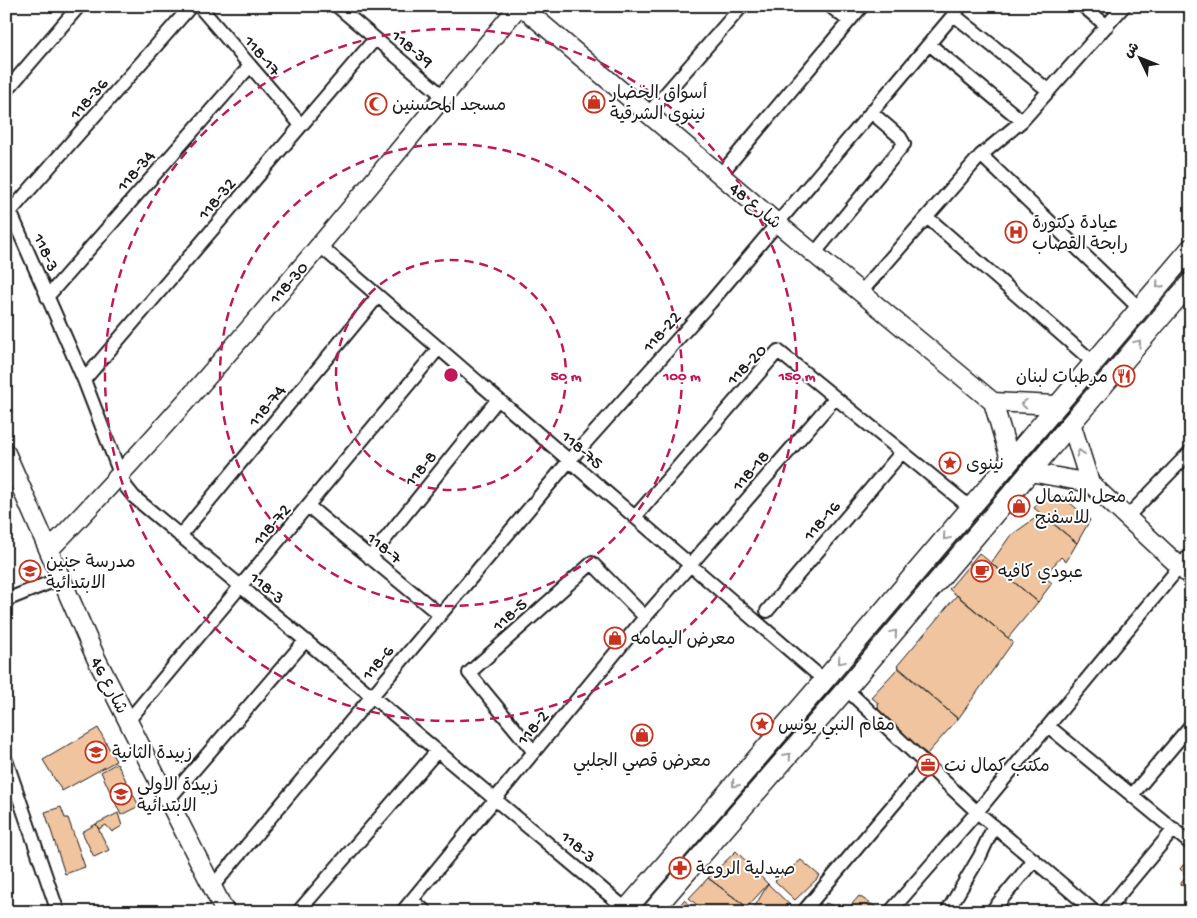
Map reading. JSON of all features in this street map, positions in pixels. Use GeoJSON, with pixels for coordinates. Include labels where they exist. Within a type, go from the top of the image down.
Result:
{"type":"FeatureCollection","features":[{"type":"Feature","properties":{"kind":"main road"},"geometry":{"type":"LineString","coordinates":[[625,910],[824,680],[1191,248]]}},
{"type":"Feature","properties":{"kind":"main road"},"geometry":{"type":"LineString","coordinates":[[652,912],[846,689],[1191,282]]}},
{"type":"Feature","properties":{"kind":"street"},"geometry":{"type":"LineString","coordinates":[[6,91],[79,6]]}},
{"type":"Feature","properties":{"kind":"street","name":"118-36"},"geometry":{"type":"LineString","coordinates":[[8,207],[191,6]]}},
{"type":"Feature","properties":{"kind":"street","name":"118-17"},"geometry":{"type":"LineString","coordinates":[[199,6],[301,126]]}},
{"type":"Feature","properties":{"kind":"street","name":"118-39"},"geometry":{"type":"LineString","coordinates":[[336,6],[443,96]]}},
{"type":"Feature","properties":{"kind":"street","name":"118-30"},"geometry":{"type":"LineString","coordinates":[[49,550],[121,476],[320,245],[520,6]]}},
{"type":"Feature","properties":{"kind":"street","name":"شارع 48"},"geometry":{"type":"LineString","coordinates":[[520,6],[993,402]]}},
{"type":"Feature","properties":{"kind":"street"},"geometry":{"type":"LineString","coordinates":[[648,114],[742,6]]}},
{"type":"Feature","properties":{"kind":"street"},"geometry":{"type":"LineString","coordinates":[[830,6],[849,21]]}},
{"type":"Feature","properties":{"kind":"street"},"geometry":{"type":"LineString","coordinates":[[720,175],[862,6]]}},
{"type":"Feature","properties":{"kind":"street"},"geometry":{"type":"LineString","coordinates":[[1083,6],[1107,26]]}},
{"type":"Feature","properties":{"kind":"street"},"geometry":{"type":"LineString","coordinates":[[861,292],[981,155],[1022,121],[1124,6]]}},
{"type":"Feature","properties":{"kind":"street"},"geometry":{"type":"LineString","coordinates":[[957,9],[1049,91]]}},
{"type":"Feature","properties":{"kind":"street","name":"118-22"},"geometry":{"type":"LineString","coordinates":[[570,461],[710,303],[957,9]]}},
{"type":"Feature","properties":{"kind":"street","name":"118-32"},"geometry":{"type":"LineString","coordinates":[[84,380],[375,39]]}},
{"type":"Feature","properties":{"kind":"street"},"geometry":{"type":"LineString","coordinates":[[929,44],[1022,121]]}},
{"type":"Feature","properties":{"kind":"street","name":"118-34"},"geometry":{"type":"LineString","coordinates":[[47,297],[250,66]]}},
{"type":"Feature","properties":{"kind":"street"},"geometry":{"type":"LineString","coordinates":[[814,254],[904,144],[900,137],[871,112]]}},
{"type":"Feature","properties":{"kind":"street"},"geometry":{"type":"LineString","coordinates":[[981,155],[1139,308]]}},
{"type":"Feature","properties":{"kind":"street","name":"118-3"},"geometry":{"type":"LineString","coordinates":[[8,207],[84,380],[121,476],[126,487],[134,497],[625,910]]}},
{"type":"Feature","properties":{"kind":"street"},"geometry":{"type":"LineString","coordinates":[[927,217],[1093,362]]}},
{"type":"Feature","properties":{"kind":"street","name":"118-75"},"geometry":{"type":"LineString","coordinates":[[320,245],[824,680]]}},
{"type":"Feature","properties":{"kind":"street","name":"118-74"},"geometry":{"type":"LineString","coordinates":[[180,536],[378,296]]}},
{"type":"Feature","properties":{"kind":"street","name":"118-72"},"geometry":{"type":"LineString","coordinates":[[128,721],[241,588],[439,348]]}},
{"type":"Feature","properties":{"kind":"street","name":"118-20"},"geometry":{"type":"LineString","coordinates":[[634,517],[778,351],[971,508]]}},
{"type":"Feature","properties":{"kind":"street","name":"118-18"},"geometry":{"type":"LineString","coordinates":[[690,565],[835,398]]}},
{"type":"Feature","properties":{"kind":"street","name":"118-8"},"geometry":{"type":"LineString","coordinates":[[370,558],[498,399]]}},
{"type":"Feature","properties":{"kind":"street"},"geometry":{"type":"LineString","coordinates":[[1010,459],[993,402],[1056,405]]}},
{"type":"Feature","properties":{"kind":"street"},"geometry":{"type":"LineString","coordinates":[[1071,423],[1090,484],[1185,573]]}},
{"type":"Feature","properties":{"kind":"street"},"geometry":{"type":"LineString","coordinates":[[1126,518],[1191,451]]}},
{"type":"Feature","properties":{"kind":"street","name":"118-16"},"geometry":{"type":"LineString","coordinates":[[767,611],[902,452]]}},
{"type":"Feature","properties":{"kind":"street","name":"شارع 46"},"geometry":{"type":"LineString","coordinates":[[6,453],[96,658],[225,912]]}},
{"type":"Feature","properties":{"kind":"street","name":"118-6"},"geometry":{"type":"LineString","coordinates":[[212,886],[570,461]]}},
{"type":"Feature","properties":{"kind":"street"},"geometry":{"type":"LineString","coordinates":[[1030,472],[1090,484]]}},
{"type":"Feature","properties":{"kind":"street","name":"118-7"},"geometry":{"type":"LineString","coordinates":[[308,506],[440,615]]}},
{"type":"Feature","properties":{"kind":"street"},"geometry":{"type":"LineString","coordinates":[[890,912],[977,812],[1048,726],[1185,573],[1191,553]]}},
{"type":"Feature","properties":{"kind":"street","name":"118-5"},"geometry":{"type":"LineString","coordinates":[[534,752],[469,673],[592,564],[646,617]]}},
{"type":"Feature","properties":{"kind":"street","name":"118-2"},"geometry":{"type":"LineString","coordinates":[[402,912],[690,565]]}},
{"type":"Feature","properties":{"kind":"street"},"geometry":{"type":"LineString","coordinates":[[6,600],[61,578]]}},
{"type":"Feature","properties":{"kind":"street"},"geometry":{"type":"LineString","coordinates":[[168,800],[305,641]]}},
{"type":"Feature","properties":{"kind":"street"},"geometry":{"type":"LineString","coordinates":[[846,689],[977,812],[1095,912]]}},
{"type":"Feature","properties":{"kind":"street"},"geometry":{"type":"LineString","coordinates":[[1132,795],[1191,725]]}},
{"type":"Feature","properties":{"kind":"street"},"geometry":{"type":"LineString","coordinates":[[1048,726],[1191,844]]}},
{"type":"Feature","properties":{"kind":"street"},"geometry":{"type":"LineString","coordinates":[[298,912],[437,751]]}},
{"type":"Feature","properties":{"kind":"street"},"geometry":{"type":"LineString","coordinates":[[6,760],[58,912]]}},
{"type":"Feature","properties":{"kind":"street"},"geometry":{"type":"LineString","coordinates":[[804,912],[926,766]]}},
{"type":"Feature","properties":{"kind":"street"},"geometry":{"type":"LineString","coordinates":[[947,912],[980,856],[994,826]]}},
{"type":"Feature","properties":{"kind":"street"},"geometry":{"type":"LineString","coordinates":[[1105,912],[1174,829]]}},
{"type":"Feature","properties":{"kind":"street"},"geometry":{"type":"LineString","coordinates":[[991,912],[1034,860]]}},
{"type":"Feature","properties":{"kind":"street"},"geometry":{"type":"LineString","coordinates":[[412,900],[426,912]]}},
{"type":"Feature","properties":{"kind":"building"},"geometry":{"type":"Polygon","coordinates":[[[1062,496],[1090,520],[1077,543],[1034,508],[1042,498],[1062,496]]]}},
{"type":"Feature","properties":{"kind":"building"},"geometry":{"type":"Polygon","coordinates":[[[1041,514],[1077,543],[1066,562],[1061,557],[1044,576],[1052,583],[1038,602],[991,563],[1010,536],[1041,514]]]}},
{"type":"Feature","properties":{"kind":"building"},"geometry":{"type":"Polygon","coordinates":[[[979,553],[1038,602],[1008,638],[949,589],[979,553]]]}},
{"type":"Feature","properties":{"kind":"building"},"geometry":{"type":"Polygon","coordinates":[[[957,595],[1013,642],[958,719],[897,666],[957,595]]]}},
{"type":"Feature","properties":{"kind":"building"},"geometry":{"type":"Polygon","coordinates":[[[898,668],[958,719],[927,754],[879,718],[878,703],[871,697],[898,668]]]}},
{"type":"Feature","properties":{"kind":"building"},"geometry":{"type":"Polygon","coordinates":[[[98,728],[116,761],[62,791],[43,760],[98,728]]]}},
{"type":"Feature","properties":{"kind":"building"},"geometry":{"type":"Polygon","coordinates":[[[117,763],[139,806],[121,815],[101,772],[117,763]]]}},
{"type":"Feature","properties":{"kind":"building"},"geometry":{"type":"Polygon","coordinates":[[[61,807],[65,818],[68,818],[85,867],[65,874],[45,812],[61,807]]]}},
{"type":"Feature","properties":{"kind":"building"},"geometry":{"type":"Polygon","coordinates":[[[118,813],[122,826],[112,832],[106,825],[99,829],[96,824],[118,813]]]}},
{"type":"Feature","properties":{"kind":"building"},"geometry":{"type":"Polygon","coordinates":[[[96,824],[109,850],[94,857],[82,832],[96,824]]]}},
{"type":"Feature","properties":{"kind":"building"},"geometry":{"type":"Polygon","coordinates":[[[736,851],[768,884],[747,907],[708,878],[736,851]]]}},
{"type":"Feature","properties":{"kind":"building"},"geometry":{"type":"Polygon","coordinates":[[[801,860],[820,876],[795,900],[775,881],[801,860]]]}},
{"type":"Feature","properties":{"kind":"building"},"geometry":{"type":"Polygon","coordinates":[[[1183,865],[1191,870],[1191,888],[1180,885],[1185,877],[1189,878],[1180,869],[1183,865]]]}},
{"type":"Feature","properties":{"kind":"building"},"geometry":{"type":"Polygon","coordinates":[[[708,878],[747,907],[742,912],[705,912],[689,898],[708,878]]]}},
{"type":"Feature","properties":{"kind":"building"},"geometry":{"type":"Polygon","coordinates":[[[768,884],[791,906],[787,912],[752,911],[768,884]]]}},
{"type":"Feature","properties":{"kind":"building"},"geometry":{"type":"Polygon","coordinates":[[[859,896],[877,908],[873,912],[845,912],[859,896]]]}},
{"type":"Feature","properties":{"kind":"building"},"geometry":{"type":"Polygon","coordinates":[[[684,900],[698,912],[675,912],[684,900]]]}},
{"type":"Feature","properties":{"kind":"building"},"geometry":{"type":"Polygon","coordinates":[[[826,903],[840,909],[837,912],[818,912],[826,903]]]}},
{"type":"Feature","properties":{"kind":"place","name":"أسواق الخضار نينوى الشرقية"},"geometry":{"type":"Point","coordinates":[594,102]}},
{"type":"Feature","properties":{"kind":"place","name":"مسجد المحسنين"},"geometry":{"type":"Point","coordinates":[376,104]}},
{"type":"Feature","properties":{"kind":"place","name":"عيادة دكتورة رابحة القصاب"},"geometry":{"type":"Point","coordinates":[1016,232]}},
{"type":"Feature","properties":{"kind":"place","name":"مرطبات لبنان"},"geometry":{"type":"Point","coordinates":[1124,376]}},
{"type":"Feature","properties":{"kind":"place","name":"نينوى"},"geometry":{"type":"Point","coordinates":[950,463]}},
{"type":"Feature","properties":{"kind":"place","name":"محل الشمال للاسفنج"},"geometry":{"type":"Point","coordinates":[1019,506]}},
{"type":"Feature","properties":{"kind":"place","name":"مدرسة جنين الابتدائية"},"geometry":{"type":"Point","coordinates":[30,571]}},
{"type":"Feature","properties":{"kind":"place","name":"عبودي كافيه"},"geometry":{"type":"Point","coordinates":[982,571]}},
{"type":"Feature","properties":{"kind":"place","name":"معرض اليمامه"},"geometry":{"type":"Point","coordinates":[615,638]}},
{"type":"Feature","properties":{"kind":"place","name":"مقام النبي يونس"},"geometry":{"type":"Point","coordinates":[762,724]}},
{"type":"Feature","properties":{"kind":"place","name":"معرض قصي الجلبي"},"geometry":{"type":"Point","coordinates":[642,735]}},
{"type":"Feature","properties":{"kind":"place","name":"زبيدة الثانية"},"geometry":{"type":"Point","coordinates":[96,752]}},
{"type":"Feature","properties":{"kind":"place","name":"مكتب كمال نت"},"geometry":{"type":"Point","coordinates":[928,765]}},
{"type":"Feature","properties":{"kind":"place","name":"زبيدة الاولى الابتدائية"},"geometry":{"type":"Point","coordinates":[121,794]}},
{"type":"Feature","properties":{"kind":"place","name":"صيدلية الروعة"},"geometry":{"type":"Point","coordinates":[680,868]}}]}
